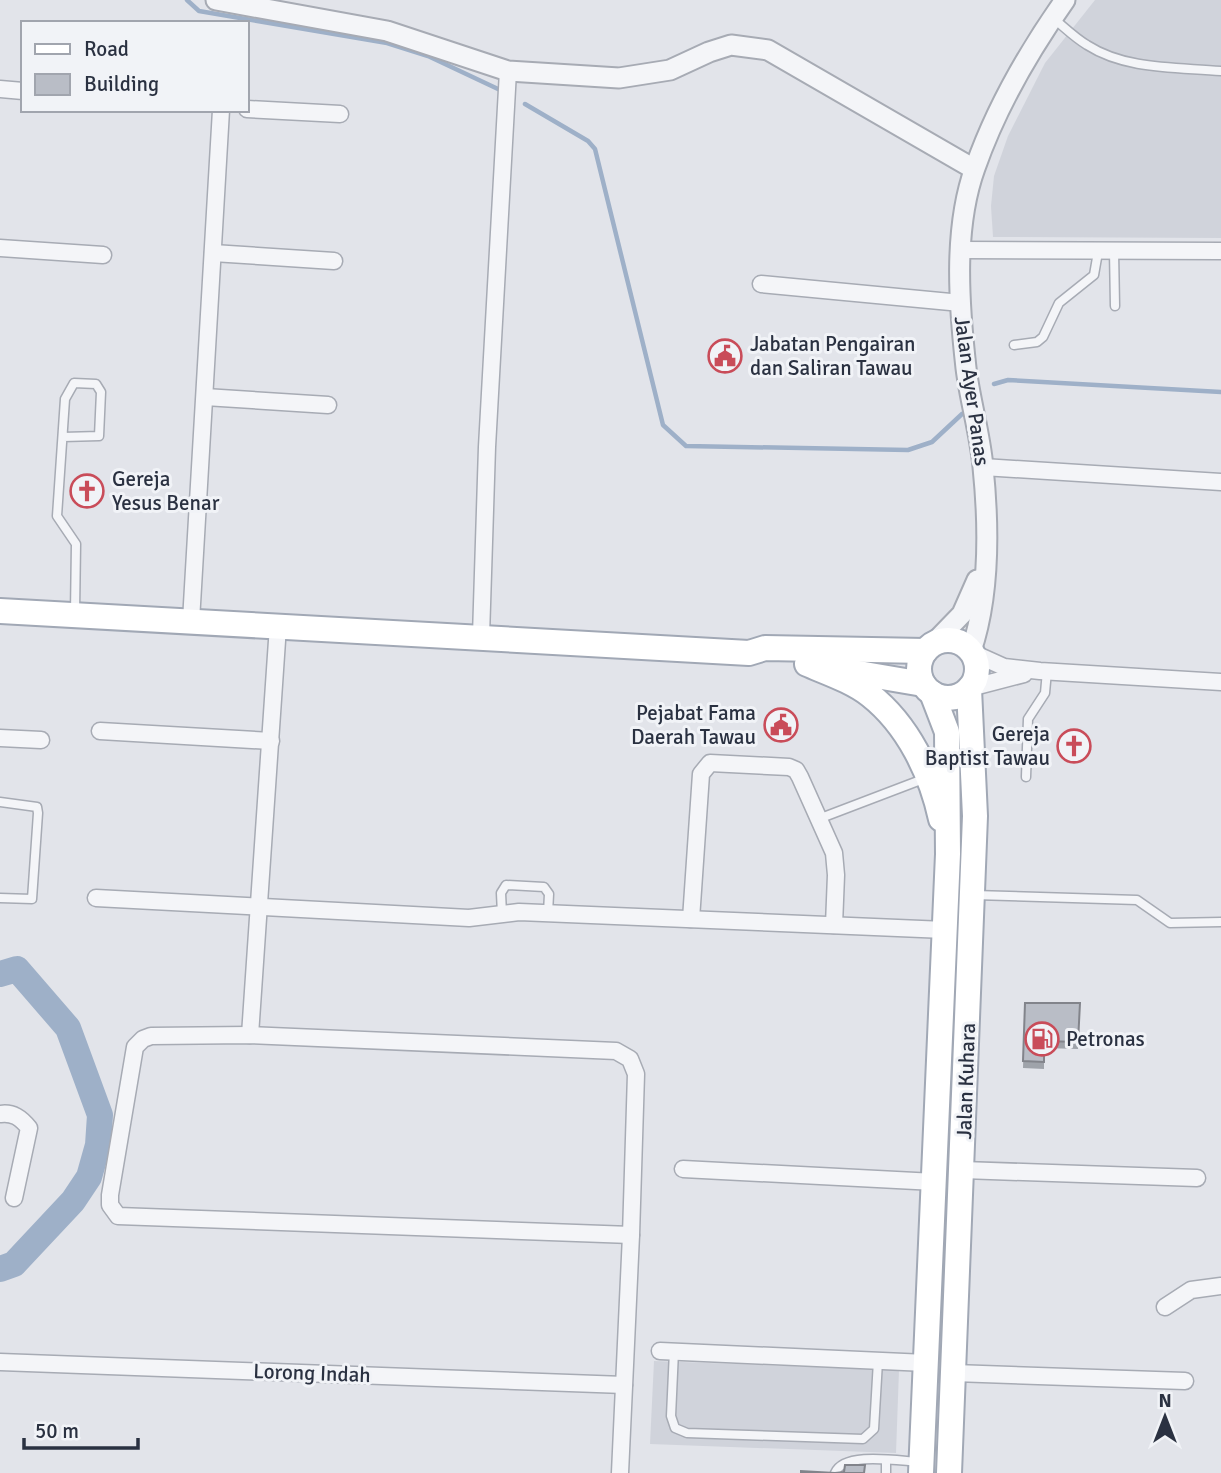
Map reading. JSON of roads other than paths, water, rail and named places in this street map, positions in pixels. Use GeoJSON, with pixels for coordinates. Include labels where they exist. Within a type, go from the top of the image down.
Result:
{"type":"FeatureCollection","features":[{"type":"Feature","properties":{"kind":"main road"},"geometry":{"type":"LineString","coordinates":[[0,611],[749,653],[765,660],[807,664],[927,688],[951,698],[970,688],[977,671],[972,652],[953,641],[929,648],[765,648],[749,653]]}},
{"type":"Feature","properties":{"kind":"main road"},"geometry":{"type":"LineString","coordinates":[[927,688],[919,673],[929,648]]}},
{"type":"Feature","properties":{"kind":"main road"},"geometry":{"type":"LineString","coordinates":[[807,664],[869,695],[899,725],[922,760],[948,854]]}},
{"type":"Feature","properties":{"kind":"main road","name":"Jalan Kuhara"},"geometry":{"type":"LineString","coordinates":[[921,1468],[948,854],[947,732],[927,688]]}},
{"type":"Feature","properties":{"kind":"main road","name":"Jalan Kuhara"},"geometry":{"type":"LineString","coordinates":[[949,1473],[973,895],[975,816],[970,688]]}},
{"type":"Feature","properties":{"kind":"street"},"geometry":{"type":"LineString","coordinates":[[216,0],[387,31],[508,71],[619,78],[670,70],[709,52],[731,46],[768,50],[974,169]]}},
{"type":"Feature","properties":{"kind":"street","name":"Jalan Ayer Panas"},"geometry":{"type":"LineString","coordinates":[[972,652],[982,610],[984,467],[966,370],[961,303],[962,250],[974,169],[1015,79],[1065,0]]}},
{"type":"Feature","properties":{"kind":"street"},"geometry":{"type":"LineString","coordinates":[[481,636],[486,447],[508,71]]}},
{"type":"Feature","properties":{"kind":"street"},"geometry":{"type":"LineString","coordinates":[[0,89],[21,91]]}},
{"type":"Feature","properties":{"kind":"street"},"geometry":{"type":"LineString","coordinates":[[248,109],[340,114]]}},
{"type":"Feature","properties":{"kind":"street"},"geometry":{"type":"LineString","coordinates":[[191,621],[221,112]]}},
{"type":"Feature","properties":{"kind":"street"},"geometry":{"type":"LineString","coordinates":[[0,248],[103,255]]}},
{"type":"Feature","properties":{"kind":"street"},"geometry":{"type":"LineString","coordinates":[[962,250],[1221,251]]}},
{"type":"Feature","properties":{"kind":"street"},"geometry":{"type":"LineString","coordinates":[[213,253],[334,261]]}},
{"type":"Feature","properties":{"kind":"street"},"geometry":{"type":"LineString","coordinates":[[761,284],[961,303]]}},
{"type":"Feature","properties":{"kind":"street"},"geometry":{"type":"LineString","coordinates":[[205,397],[328,405]]}},
{"type":"Feature","properties":{"kind":"street"},"geometry":{"type":"LineString","coordinates":[[984,467],[1221,482]]}},
{"type":"Feature","properties":{"kind":"street","name":"Jalan Ayer Panas"},"geometry":{"type":"LineString","coordinates":[[929,648],[962,614],[972,597],[984,555]]}},
{"type":"Feature","properties":{"kind":"street"},"geometry":{"type":"LineString","coordinates":[[250,1035],[278,626]]}},
{"type":"Feature","properties":{"kind":"street"},"geometry":{"type":"LineString","coordinates":[[972,652],[1004,667],[1221,682]]}},
{"type":"Feature","properties":{"kind":"street"},"geometry":{"type":"LineString","coordinates":[[970,688],[1044,671]]}},
{"type":"Feature","properties":{"kind":"street"},"geometry":{"type":"LineString","coordinates":[[100,731],[271,741]]}},
{"type":"Feature","properties":{"kind":"street"},"geometry":{"type":"LineString","coordinates":[[0,738],[41,740]]}},
{"type":"Feature","properties":{"kind":"street"},"geometry":{"type":"LineString","coordinates":[[691,919],[701,774],[704,767],[710,763],[789,767],[796,770],[821,818],[834,853],[834,925]]}},
{"type":"Feature","properties":{"kind":"street"},"geometry":{"type":"LineString","coordinates":[[96,898],[470,918],[548,913],[945,930]]}},
{"type":"Feature","properties":{"kind":"street"},"geometry":{"type":"LineString","coordinates":[[620,1473],[631,1235],[636,1074],[630,1059],[616,1051],[250,1035],[151,1037],[143,1039],[135,1047],[110,1195],[110,1205],[117,1216],[631,1235]]}},
{"type":"Feature","properties":{"kind":"street"},"geometry":{"type":"LineString","coordinates":[[0,1114],[8,1113],[22,1119],[29,1128],[14,1198]]}},
{"type":"Feature","properties":{"kind":"street"},"geometry":{"type":"LineString","coordinates":[[683,1169],[935,1182]]}},
{"type":"Feature","properties":{"kind":"street"},"geometry":{"type":"LineString","coordinates":[[963,1170],[1197,1178]]}},
{"type":"Feature","properties":{"kind":"street"},"geometry":{"type":"LineString","coordinates":[[1165,1307],[1191,1290],[1221,1286]]}},
{"type":"Feature","properties":{"kind":"street"},"geometry":{"type":"LineString","coordinates":[[667,1351],[926,1363]]}},
{"type":"Feature","properties":{"kind":"street","name":"Lorong Indah"},"geometry":{"type":"LineString","coordinates":[[0,1362],[624,1385]]}},
{"type":"Feature","properties":{"kind":"street"},"geometry":{"type":"LineString","coordinates":[[954,1373],[1185,1381]]}},
{"type":"Feature","properties":{"kind":"lane"},"geometry":{"type":"LineString","coordinates":[[1053,18],[1087,46],[1116,59],[1132,64],[1221,71]]}},
{"type":"Feature","properties":{"kind":"lane"},"geometry":{"type":"LineString","coordinates":[[1106,251],[1115,306]]}},
{"type":"Feature","properties":{"kind":"lane"},"geometry":{"type":"LineString","coordinates":[[1014,345],[1037,342],[1043,337],[1059,303],[1088,283],[1106,251]]}},
{"type":"Feature","properties":{"kind":"lane"},"geometry":{"type":"LineString","coordinates":[[63,437],[91,439],[99,436],[101,392],[96,384],[78,382],[66,393],[57,516],[76,544],[75,615]]}},
{"type":"Feature","properties":{"kind":"lane"},"geometry":{"type":"LineString","coordinates":[[1026,777],[1028,719],[1045,693],[1044,671]]}},
{"type":"Feature","properties":{"kind":"lane"},"geometry":{"type":"LineString","coordinates":[[821,818],[928,777]]}},
{"type":"Feature","properties":{"kind":"lane"},"geometry":{"type":"LineString","coordinates":[[0,802],[32,804],[37,807],[38,813],[32,898],[0,898]]}},
{"type":"Feature","properties":{"kind":"lane"},"geometry":{"type":"LineString","coordinates":[[502,914],[501,892],[506,885],[544,887],[549,894],[548,913]]}},
{"type":"Feature","properties":{"kind":"lane"},"geometry":{"type":"LineString","coordinates":[[973,895],[1137,900],[1170,923],[1221,922]]}},
{"type":"Feature","properties":{"kind":"lane"},"geometry":{"type":"LineString","coordinates":[[667,1351],[671,1416],[675,1428],[687,1433],[863,1438],[874,1429],[878,1361]]}},
{"type":"Feature","properties":{"kind":"lane"},"geometry":{"type":"LineString","coordinates":[[886,1460],[886,1473]]}},
{"type":"Feature","properties":{"kind":"lane"},"geometry":{"type":"LineString","coordinates":[[835,1473],[843,1462],[886,1460],[921,1468]]}},
{"type":"Feature","properties":{"kind":"waterway"},"geometry":{"type":"LineString","coordinates":[[187,0],[199,11],[387,43],[428,56],[498,89]]}},
{"type":"Feature","properties":{"kind":"waterway"},"geometry":{"type":"LineString","coordinates":[[525,104],[588,141],[595,149],[663,425],[686,446],[908,450],[932,442],[962,414]]}},
{"type":"Feature","properties":{"kind":"waterway"},"geometry":{"type":"LineString","coordinates":[[994,384],[1008,380],[1221,392]]}},
{"type":"Feature","properties":{"kind":"waterway"},"geometry":{"type":"LineString","coordinates":[[0,974],[17,969],[68,1028],[100,1115],[98,1145],[89,1177],[73,1201],[14,1264],[0,1269]]}},
{"type":"Feature","properties":{"kind":"place","name":"Jabatan Pengairan dan Saliran Tawau"},"geometry":{"type":"Point","coordinates":[725,356]}},
{"type":"Feature","properties":{"kind":"place","name":"Gereja Yesus Benar"},"geometry":{"type":"Point","coordinates":[87,491]}},
{"type":"Feature","properties":{"kind":"place","name":"Pejabat Fama Daerah Tawau"},"geometry":{"type":"Point","coordinates":[781,725]}},
{"type":"Feature","properties":{"kind":"place","name":"Gereja Baptist Tawau"},"geometry":{"type":"Point","coordinates":[1074,746]}},
{"type":"Feature","properties":{"kind":"place","name":"Petronas"},"geometry":{"type":"Point","coordinates":[1042,1039]}}]}
